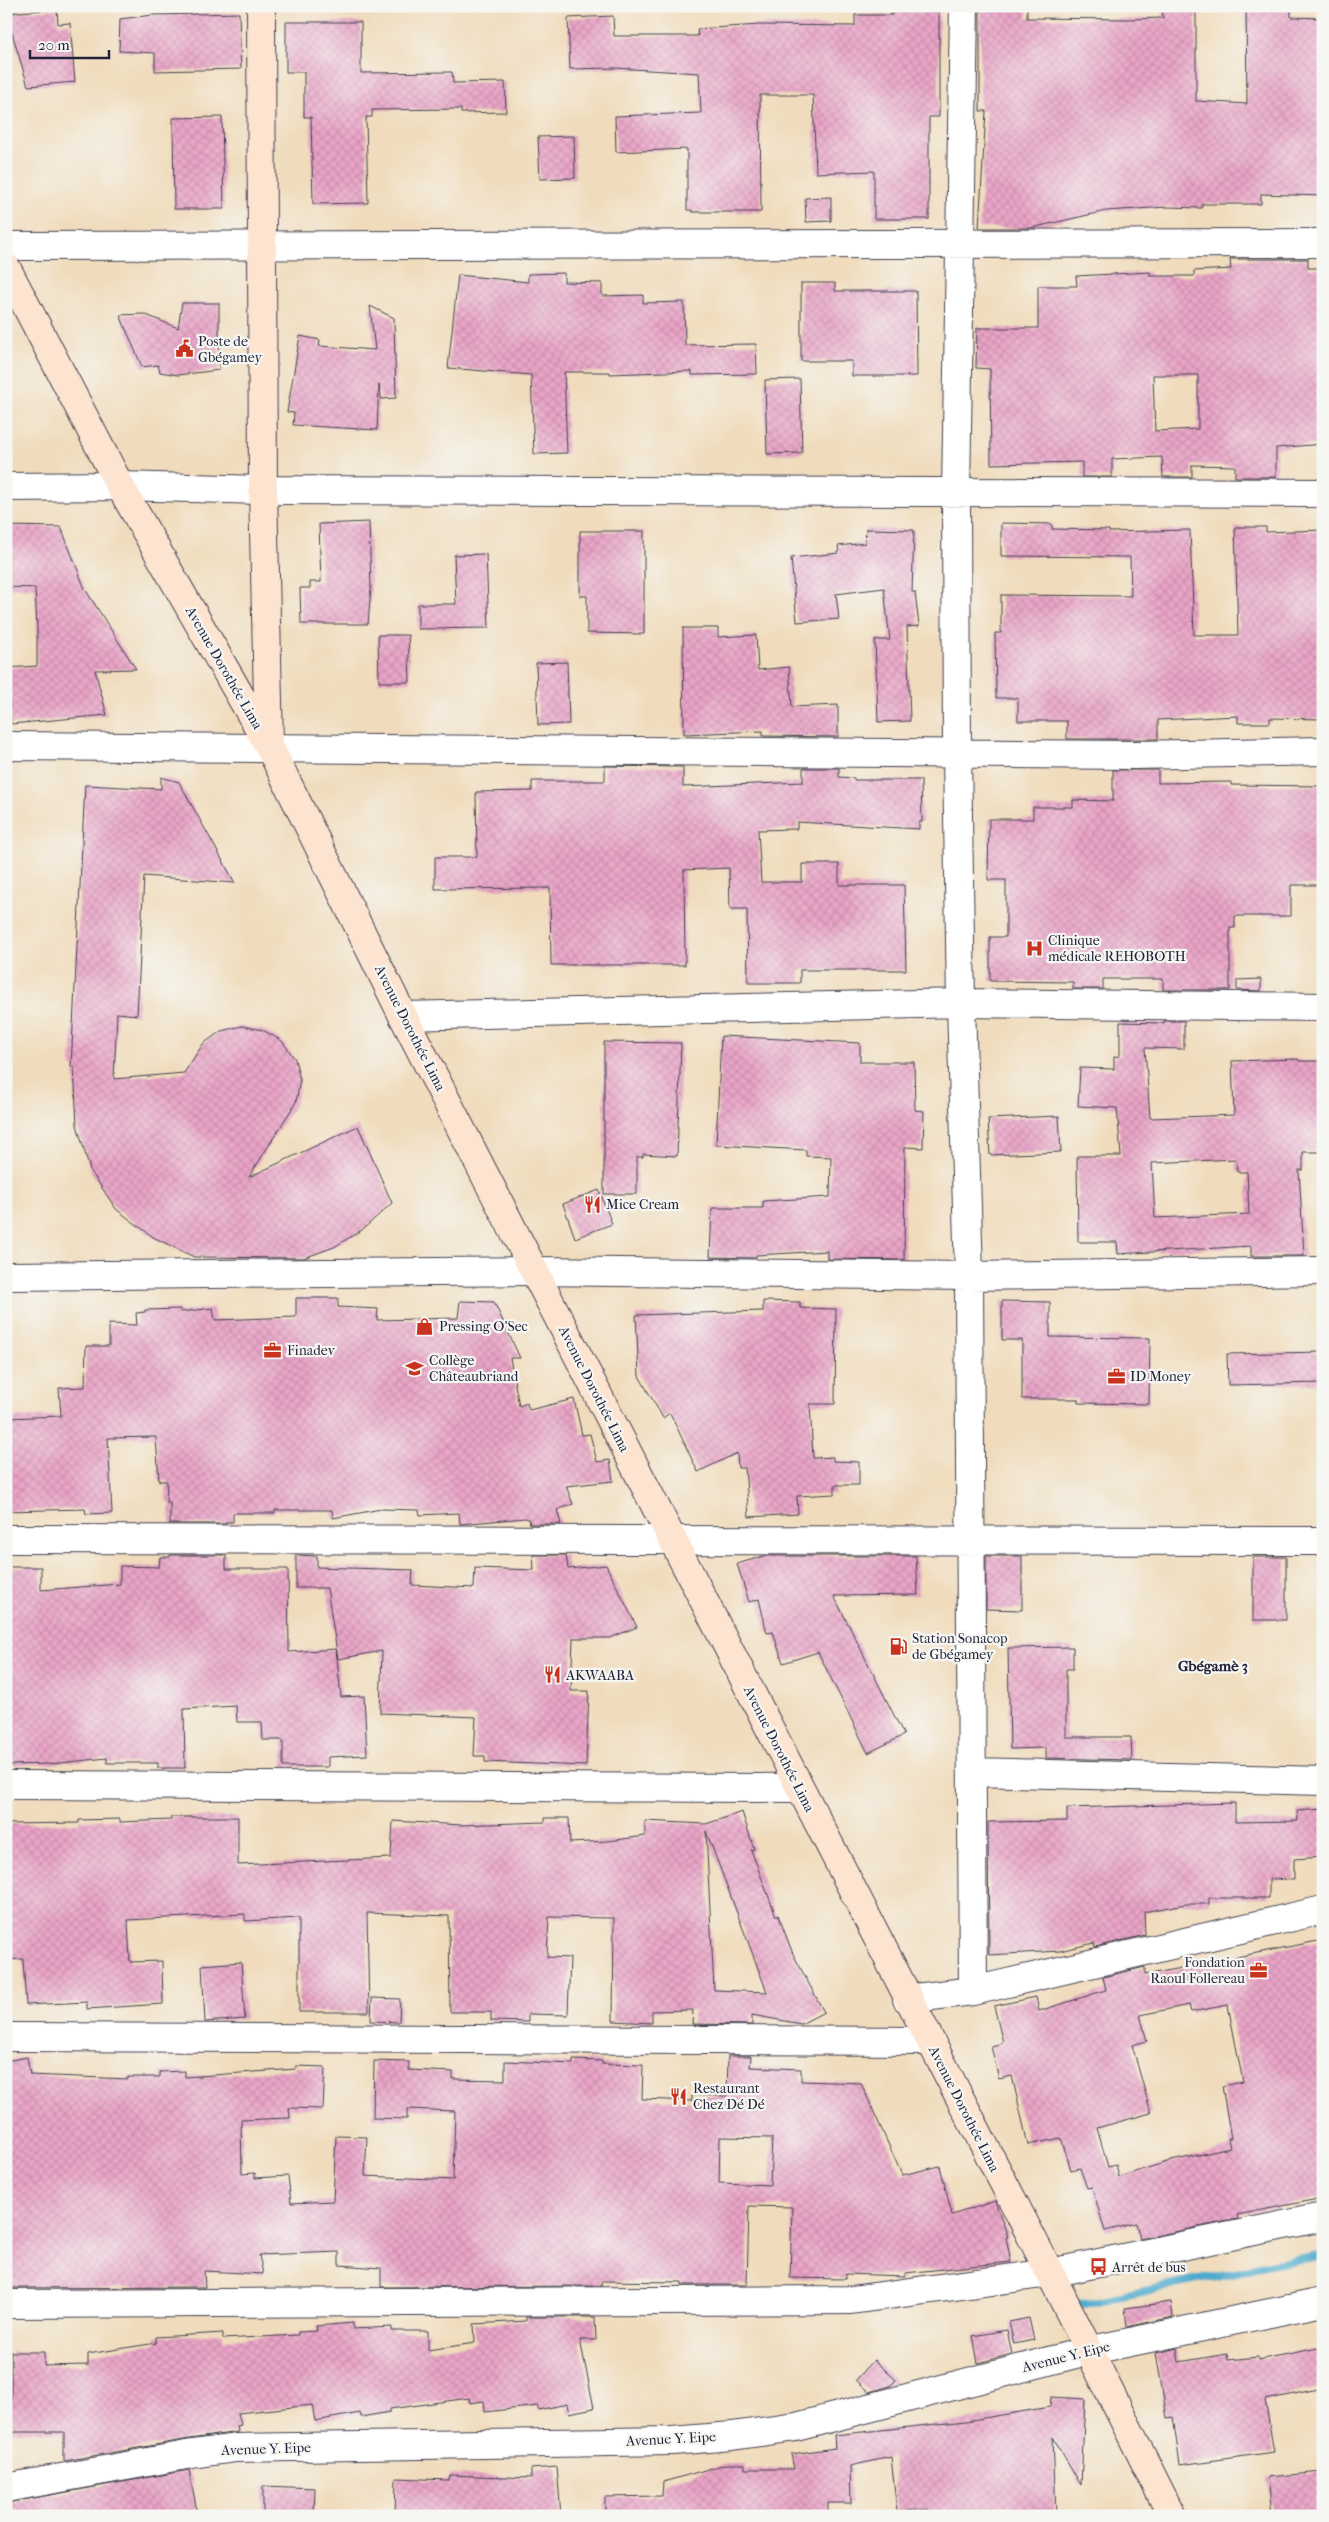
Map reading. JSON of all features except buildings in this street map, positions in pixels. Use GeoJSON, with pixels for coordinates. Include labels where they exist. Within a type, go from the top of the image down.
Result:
{"type":"FeatureCollection","features":[{"type":"Feature","properties":{"kind":"main road"},"geometry":{"type":"LineString","coordinates":[[261,6],[263,490],[269,746]]}},
{"type":"Feature","properties":{"kind":"main road","name":"Avenue Dorothée Lima"},"geometry":{"type":"LineString","coordinates":[[6,268],[120,486],[269,746],[403,1016],[907,1999],[1050,2273],[1087,2351],[1172,2516]]}},
{"type":"Feature","properties":{"kind":"street"},"geometry":{"type":"LineString","coordinates":[[964,6],[956,492],[957,754],[961,1003],[969,1276],[973,1991]]}},
{"type":"Feature","properties":{"kind":"street"},"geometry":{"type":"LineString","coordinates":[[6,246],[1323,243]]}},
{"type":"Feature","properties":{"kind":"street"},"geometry":{"type":"LineString","coordinates":[[6,487],[120,486],[263,490],[1323,493]]}},
{"type":"Feature","properties":{"kind":"street"},"geometry":{"type":"LineString","coordinates":[[6,746],[269,746],[1136,755],[1323,751]]}},
{"type":"Feature","properties":{"kind":"street"},"geometry":{"type":"LineString","coordinates":[[403,1016],[961,1003],[1323,1007]]}},
{"type":"Feature","properties":{"kind":"street"},"geometry":{"type":"LineString","coordinates":[[6,1276],[534,1271],[969,1276],[1323,1272]]}},
{"type":"Feature","properties":{"kind":"street"},"geometry":{"type":"LineString","coordinates":[[6,1539],[1323,1541]]}},
{"type":"Feature","properties":{"kind":"street"},"geometry":{"type":"LineString","coordinates":[[972,1772],[1323,1781]]}},
{"type":"Feature","properties":{"kind":"street"},"geometry":{"type":"LineString","coordinates":[[6,1785],[799,1788]]}},
{"type":"Feature","properties":{"kind":"street"},"geometry":{"type":"LineString","coordinates":[[907,1999],[973,1991],[1323,1910]]}},
{"type":"Feature","properties":{"kind":"street"},"geometry":{"type":"LineString","coordinates":[[6,2037],[929,2041]]}},
{"type":"Feature","properties":{"kind":"street"},"geometry":{"type":"LineString","coordinates":[[6,2304],[851,2300],[1050,2273],[1323,2217]]}},
{"type":"Feature","properties":{"kind":"street","name":"Avenue Y. Eipe"},"geometry":{"type":"LineString","coordinates":[[6,2488],[192,2454],[236,2448],[672,2441],[732,2436],[796,2427],[1087,2351],[1323,2302]]}},
{"type":"Feature","properties":{"kind":"waterway"},"geometry":{"type":"LineString","coordinates":[[1073,2306],[1323,2254]]}},
{"type":"Feature","properties":{"kind":"place","name":"Poste de Gbégamey"},"geometry":{"type":"Point","coordinates":[184,349]}},
{"type":"Feature","properties":{"kind":"place","name":"Clinique médicale REHOBOTH"},"geometry":{"type":"Point","coordinates":[1034,948]}},
{"type":"Feature","properties":{"kind":"place","name":"Mice Cream"},"geometry":{"type":"Point","coordinates":[592,1204]}},
{"type":"Feature","properties":{"kind":"place","name":"Pressing O'Sec"},"geometry":{"type":"Point","coordinates":[425,1326]}},
{"type":"Feature","properties":{"kind":"place","name":"Finadev"},"geometry":{"type":"Point","coordinates":[273,1350]}},
{"type":"Feature","properties":{"kind":"place","name":"Collège Châteaubriand"},"geometry":{"type":"Point","coordinates":[415,1368]}},
{"type":"Feature","properties":{"kind":"place","name":"ID Money"},"geometry":{"type":"Point","coordinates":[1116,1376]}},
{"type":"Feature","properties":{"kind":"place","name":"Station Sonacop de Gbégamey"},"geometry":{"type":"Point","coordinates":[898,1646]}},
{"type":"Feature","properties":{"kind":"place","name":"AKWAABA"},"geometry":{"type":"Point","coordinates":[552,1675]}},
{"type":"Feature","properties":{"kind":"place","name":"Fondation Raoul Follereau"},"geometry":{"type":"Point","coordinates":[1259,1970]}},
{"type":"Feature","properties":{"kind":"place","name":"Restaurant Chez Dé Dé"},"geometry":{"type":"Point","coordinates":[679,2096]}},
{"type":"Feature","properties":{"kind":"place","name":"Arrêt de bus"},"geometry":{"type":"Point","coordinates":[1098,2267]}},
{"type":"Feature","properties":{"kind":"district","name":"Gbégamè 3"},"geometry":{"type":"Point","coordinates":[1213,1666]}}]}
